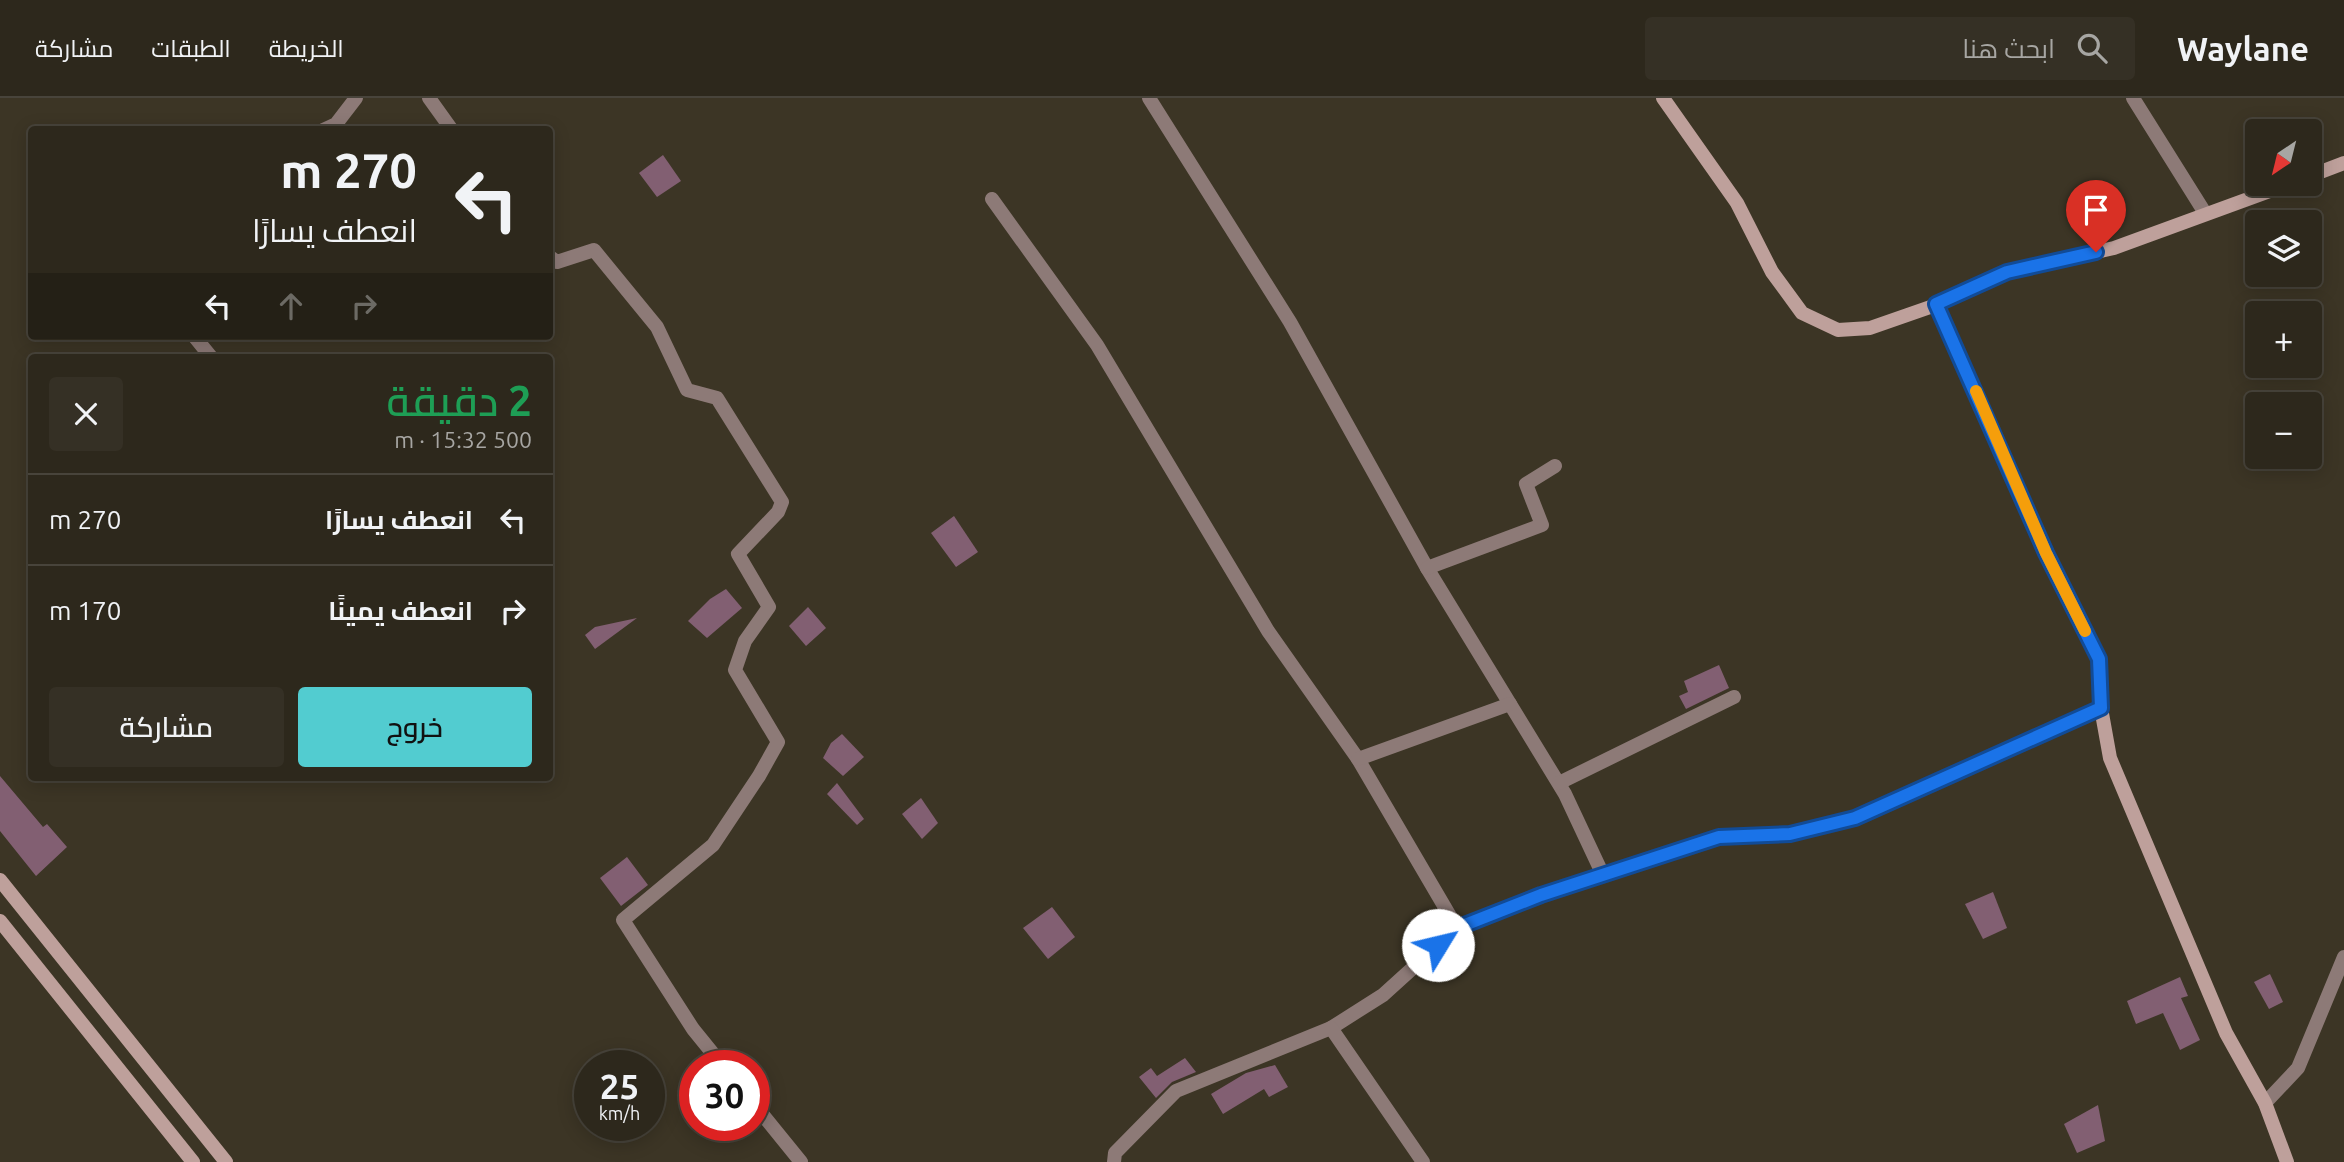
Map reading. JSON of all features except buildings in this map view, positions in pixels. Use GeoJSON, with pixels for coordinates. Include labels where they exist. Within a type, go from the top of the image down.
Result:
{"type":"FeatureCollection","features":[{"type":"Feature","properties":{"kind":"street"},"geometry":{"type":"LineString","coordinates":[[332,126],[356,98]]}},
{"type":"Feature","properties":{"kind":"street"},"geometry":{"type":"LineString","coordinates":[[429,98],[449,126]]}},
{"type":"Feature","properties":{"kind":"street"},"geometry":{"type":"LineString","coordinates":[[1149,98],[1290,322],[1427,568],[1559,783],[1603,875]]}},
{"type":"Feature","properties":{"kind":"street"},"geometry":{"type":"LineString","coordinates":[[1663,98],[1737,203],[1772,272],[1802,313],[1838,330],[1870,328],[1936,304],[2007,272],[2114,248],[2254,196]]}},
{"type":"Feature","properties":{"kind":"street"},"geometry":{"type":"LineString","coordinates":[[2133,98],[2205,213]]}},
{"type":"Feature","properties":{"kind":"street"},"geometry":{"type":"LineString","coordinates":[[2322,171],[2344,163]]}},
{"type":"Feature","properties":{"kind":"street"},"geometry":{"type":"LineString","coordinates":[[992,199],[1097,345],[1268,631],[1358,759],[1457,928]]}},
{"type":"Feature","properties":{"kind":"street"},"geometry":{"type":"LineString","coordinates":[[553,259],[557,262],[594,250],[657,327],[687,390],[718,398],[782,502],[778,512],[738,554],[769,607],[745,641],[735,670],[778,742],[713,845],[623,920],[693,1029],[710,1050]]}},
{"type":"Feature","properties":{"kind":"street"},"geometry":{"type":"LineString","coordinates":[[1936,304],[2046,553],[2099,659],[2101,708],[2116,770],[2226,1032],[2265,1103],[2287,1162]]}},
{"type":"Feature","properties":{"kind":"street"},"geometry":{"type":"LineString","coordinates":[[197,340],[209,354]]}},
{"type":"Feature","properties":{"kind":"street"},"geometry":{"type":"LineString","coordinates":[[1427,568],[1542,525],[1525,484],[1555,466]]}},
{"type":"Feature","properties":{"kind":"street"},"geometry":{"type":"LineString","coordinates":[[1559,783],[1734,696]]}},
{"type":"Feature","properties":{"kind":"street"},"geometry":{"type":"LineString","coordinates":[[1358,759],[1510,704]]}},
{"type":"Feature","properties":{"kind":"street"},"geometry":{"type":"LineString","coordinates":[[1114,1162],[1115,1153],[1176,1091],[1331,1028],[1382,995],[1457,928],[1603,875],[1719,837],[1790,834],[1855,818],[2101,708]]}},
{"type":"Feature","properties":{"kind":"street"},"geometry":{"type":"LineString","coordinates":[[0,880],[226,1162]]}},
{"type":"Feature","properties":{"kind":"street"},"geometry":{"type":"LineString","coordinates":[[0,921],[193,1162]]}},
{"type":"Feature","properties":{"kind":"street"},"geometry":{"type":"LineString","coordinates":[[2265,1103],[2298,1068],[2344,957]]}},
{"type":"Feature","properties":{"kind":"street"},"geometry":{"type":"LineString","coordinates":[[1331,1028],[1423,1162]]}},
{"type":"Feature","properties":{"kind":"street"},"geometry":{"type":"LineString","coordinates":[[770,1124],[801,1162]]}},
{"type":"Feature","properties":{"kind":"slow traffic"},"geometry":{"type":"LineString","coordinates":[[1976,391],[2046,553],[2085,631]]}},
{"type":"Feature","properties":{"kind":"route"},"geometry":{"type":"LineString","coordinates":[[1438,945],[1457,928],[1541,895],[1719,837],[1790,834],[1855,818],[1899,801],[1934,782],[2101,708],[2099,659],[2046,553],[1936,304],[2007,272],[2096,252]]}}]}
